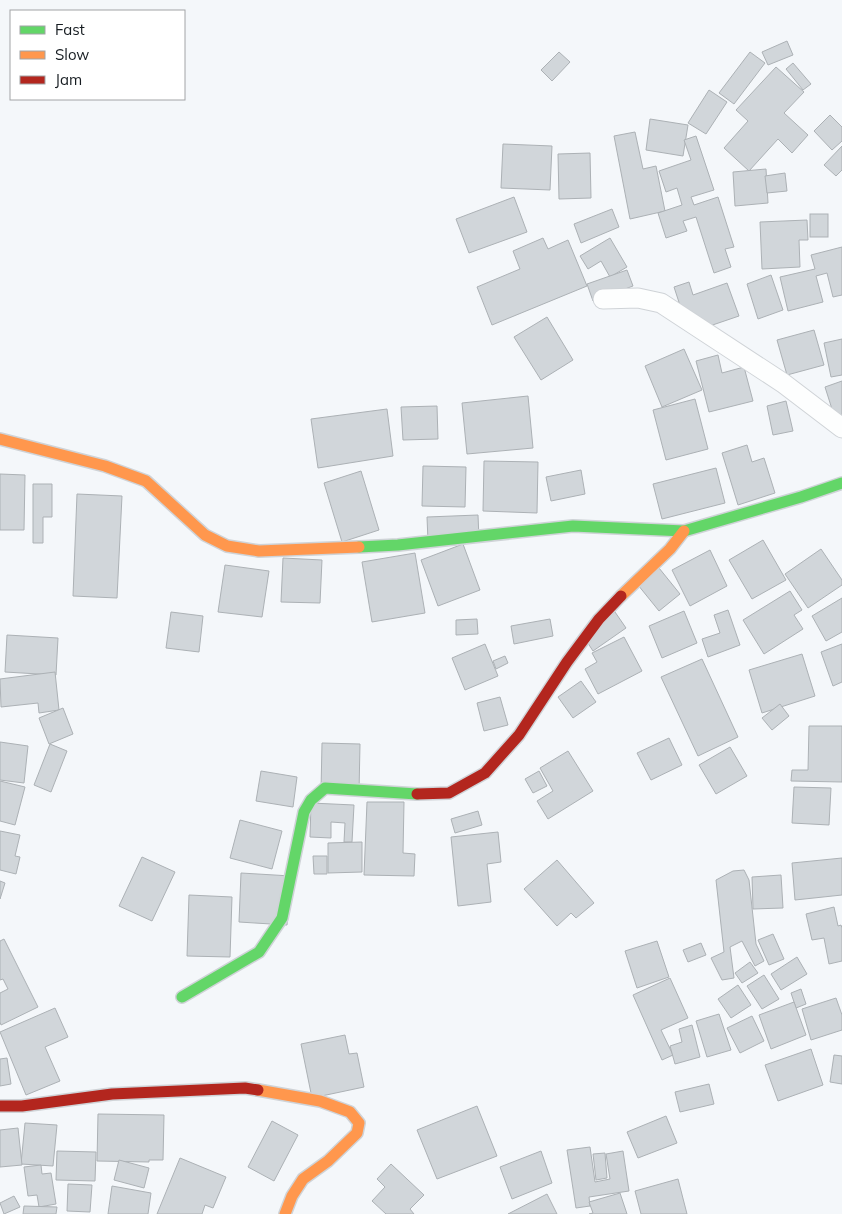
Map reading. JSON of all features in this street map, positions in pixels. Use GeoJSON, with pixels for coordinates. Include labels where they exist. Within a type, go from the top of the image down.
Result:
{"type":"FeatureCollection","features":[{"type":"Feature","properties":{"kind":"street"},"geometry":{"type":"LineString","coordinates":[[603,299],[638,298],[661,304],[782,383],[842,428]]}},
{"type":"Feature","properties":{"kind":"street"},"geometry":{"type":"LineString","coordinates":[[0,439],[105,466],[146,481],[205,534],[227,546],[259,551],[398,545],[573,526],[684,531],[842,483]]}},
{"type":"Feature","properties":{"kind":"street"},"geometry":{"type":"LineString","coordinates":[[182,997],[259,952],[282,918],[304,812],[310,800],[325,788],[409,794],[449,793],[485,774],[519,735],[567,662],[599,619],[638,578],[670,549],[684,531]]}},
{"type":"Feature","properties":{"kind":"street"},"geometry":{"type":"LineString","coordinates":[[0,1106],[22,1106],[112,1094],[245,1088],[320,1101],[350,1112],[359,1123],[357,1133],[328,1161],[303,1179],[292,1196],[285,1214]]}},
{"type":"Feature","properties":{"kind":"building"},"geometry":{"type":"Polygon","coordinates":[[[787,41],[793,55],[768,65],[762,52],[787,41]]]}},
{"type":"Feature","properties":{"kind":"building"},"geometry":{"type":"Polygon","coordinates":[[[559,52],[570,62],[552,81],[541,70],[559,52]]]}},
{"type":"Feature","properties":{"kind":"building"},"geometry":{"type":"Polygon","coordinates":[[[750,52],[765,63],[734,104],[719,93],[750,52]]]}},
{"type":"Feature","properties":{"kind":"building"},"geometry":{"type":"Polygon","coordinates":[[[793,63],[811,84],[803,90],[786,69],[793,63]]]}},
{"type":"Feature","properties":{"kind":"building"},"geometry":{"type":"Polygon","coordinates":[[[776,67],[804,92],[784,113],[808,135],[792,153],[778,139],[749,171],[724,148],[748,121],[736,110],[776,67]]]}},
{"type":"Feature","properties":{"kind":"building"},"geometry":{"type":"Polygon","coordinates":[[[709,90],[727,102],[706,134],[688,123],[709,90]]]}},
{"type":"Feature","properties":{"kind":"building"},"geometry":{"type":"Polygon","coordinates":[[[830,115],[842,127],[842,141],[832,150],[814,131],[830,115]]]}},
{"type":"Feature","properties":{"kind":"building"},"geometry":{"type":"Polygon","coordinates":[[[650,119],[688,125],[683,156],[646,150],[650,119]]]}},
{"type":"Feature","properties":{"kind":"building"},"geometry":{"type":"Polygon","coordinates":[[[635,132],[643,169],[656,166],[665,211],[630,219],[614,136],[635,132]]]}},
{"type":"Feature","properties":{"kind":"building"},"geometry":{"type":"Polygon","coordinates":[[[696,136],[714,190],[691,197],[694,205],[718,197],[734,247],[725,249],[731,267],[714,273],[696,217],[683,221],[687,231],[666,238],[658,213],[682,205],[677,188],[666,192],[659,171],[691,160],[684,140],[696,136]]]}},
{"type":"Feature","properties":{"kind":"building"},"geometry":{"type":"Polygon","coordinates":[[[503,144],[552,146],[550,190],[501,188],[503,144]]]}},
{"type":"Feature","properties":{"kind":"building"},"geometry":{"type":"Polygon","coordinates":[[[842,146],[842,170],[836,176],[824,165],[842,146]]]}},
{"type":"Feature","properties":{"kind":"building"},"geometry":{"type":"Polygon","coordinates":[[[590,153],[591,198],[559,199],[558,154],[590,153]]]}},
{"type":"Feature","properties":{"kind":"building"},"geometry":{"type":"Polygon","coordinates":[[[766,169],[768,203],[735,206],[733,172],[766,169]]]}},
{"type":"Feature","properties":{"kind":"building"},"geometry":{"type":"Polygon","coordinates":[[[785,173],[787,191],[767,193],[765,176],[785,173]]]}},
{"type":"Feature","properties":{"kind":"building"},"geometry":{"type":"Polygon","coordinates":[[[514,197],[527,232],[469,253],[456,219],[514,197]]]}},
{"type":"Feature","properties":{"kind":"building"},"geometry":{"type":"Polygon","coordinates":[[[612,209],[619,227],[581,243],[574,224],[612,209]]]}},
{"type":"Feature","properties":{"kind":"building"},"geometry":{"type":"Polygon","coordinates":[[[810,214],[828,214],[828,237],[810,237],[810,214]]]}},
{"type":"Feature","properties":{"kind":"building"},"geometry":{"type":"Polygon","coordinates":[[[807,220],[808,240],[799,240],[800,267],[762,269],[760,222],[807,220]]]}},
{"type":"Feature","properties":{"kind":"building"},"geometry":{"type":"Polygon","coordinates":[[[543,238],[548,249],[568,240],[587,286],[492,325],[477,287],[520,269],[513,251],[543,238]]]}},
{"type":"Feature","properties":{"kind":"building"},"geometry":{"type":"Polygon","coordinates":[[[610,238],[627,267],[610,277],[601,261],[588,269],[580,256],[610,238]]]}},
{"type":"Feature","properties":{"kind":"building"},"geometry":{"type":"Polygon","coordinates":[[[842,247],[842,295],[833,297],[827,273],[816,276],[823,302],[788,311],[780,277],[815,269],[811,255],[842,247]]]}},
{"type":"Feature","properties":{"kind":"building"},"geometry":{"type":"Polygon","coordinates":[[[627,270],[633,286],[593,301],[587,284],[627,270]]]}},
{"type":"Feature","properties":{"kind":"building"},"geometry":{"type":"Polygon","coordinates":[[[771,275],[783,310],[758,319],[747,284],[771,275]]]}},
{"type":"Feature","properties":{"kind":"building"},"geometry":{"type":"Polygon","coordinates":[[[689,282],[693,295],[727,283],[739,316],[689,333],[674,287],[689,282]]]}},
{"type":"Feature","properties":{"kind":"building"},"geometry":{"type":"Polygon","coordinates":[[[547,317],[573,360],[541,380],[514,337],[547,317]]]}},
{"type":"Feature","properties":{"kind":"building"},"geometry":{"type":"Polygon","coordinates":[[[814,330],[824,365],[787,375],[777,340],[814,330]]]}},
{"type":"Feature","properties":{"kind":"building"},"geometry":{"type":"Polygon","coordinates":[[[842,339],[842,375],[831,377],[824,343],[842,339]]]}},
{"type":"Feature","properties":{"kind":"building"},"geometry":{"type":"Polygon","coordinates":[[[684,349],[702,390],[662,407],[645,366],[684,349]]]}},
{"type":"Feature","properties":{"kind":"building"},"geometry":{"type":"Polygon","coordinates":[[[718,355],[722,373],[744,367],[753,401],[709,412],[696,361],[718,355]]]}},
{"type":"Feature","properties":{"kind":"building"},"geometry":{"type":"Polygon","coordinates":[[[842,381],[842,427],[838,428],[825,387],[842,381]]]}},
{"type":"Feature","properties":{"kind":"building"},"geometry":{"type":"Polygon","coordinates":[[[528,396],[533,448],[467,454],[462,403],[528,396]]]}},
{"type":"Feature","properties":{"kind":"building"},"geometry":{"type":"Polygon","coordinates":[[[695,399],[708,449],[666,460],[653,410],[695,399]]]}},
{"type":"Feature","properties":{"kind":"building"},"geometry":{"type":"Polygon","coordinates":[[[786,401],[793,431],[773,435],[767,406],[786,401]]]}},
{"type":"Feature","properties":{"kind":"building"},"geometry":{"type":"Polygon","coordinates":[[[437,406],[438,439],[403,440],[401,407],[437,406]]]}},
{"type":"Feature","properties":{"kind":"building"},"geometry":{"type":"Polygon","coordinates":[[[387,409],[393,456],[318,468],[311,419],[387,409]]]}},
{"type":"Feature","properties":{"kind":"building"},"geometry":{"type":"Polygon","coordinates":[[[747,445],[752,462],[764,458],[775,493],[738,505],[722,453],[747,445]]]}},
{"type":"Feature","properties":{"kind":"building"},"geometry":{"type":"Polygon","coordinates":[[[484,461],[538,462],[537,513],[483,511],[484,461]]]}},
{"type":"Feature","properties":{"kind":"building"},"geometry":{"type":"Polygon","coordinates":[[[423,466],[466,467],[465,507],[422,506],[423,466]]]}},
{"type":"Feature","properties":{"kind":"building"},"geometry":{"type":"Polygon","coordinates":[[[716,468],[725,503],[662,519],[653,484],[716,468]]]}},
{"type":"Feature","properties":{"kind":"building"},"geometry":{"type":"Polygon","coordinates":[[[581,470],[585,494],[551,501],[546,477],[581,470]]]}},
{"type":"Feature","properties":{"kind":"building"},"geometry":{"type":"Polygon","coordinates":[[[361,471],[379,530],[342,542],[324,483],[361,471]]]}},
{"type":"Feature","properties":{"kind":"building"},"geometry":{"type":"Polygon","coordinates":[[[0,474],[25,475],[24,530],[0,530],[0,474]]]}},
{"type":"Feature","properties":{"kind":"building"},"geometry":{"type":"Polygon","coordinates":[[[33,484],[52,484],[52,517],[43,517],[43,543],[33,543],[33,484]]]}},
{"type":"Feature","properties":{"kind":"building"},"geometry":{"type":"Polygon","coordinates":[[[77,494],[122,496],[117,598],[73,596],[77,494]]]}},
{"type":"Feature","properties":{"kind":"building"},"geometry":{"type":"Polygon","coordinates":[[[478,515],[479,539],[428,541],[427,517],[478,515]]]}},
{"type":"Feature","properties":{"kind":"building"},"geometry":{"type":"Polygon","coordinates":[[[763,540],[786,580],[752,599],[729,560],[763,540]]]}},
{"type":"Feature","properties":{"kind":"building"},"geometry":{"type":"Polygon","coordinates":[[[463,544],[480,590],[438,606],[421,560],[463,544]]]}},
{"type":"Feature","properties":{"kind":"building"},"geometry":{"type":"Polygon","coordinates":[[[821,549],[842,580],[842,585],[808,608],[785,574],[821,549]]]}},
{"type":"Feature","properties":{"kind":"building"},"geometry":{"type":"Polygon","coordinates":[[[710,550],[727,586],[690,606],[672,570],[710,550]]]}},
{"type":"Feature","properties":{"kind":"building"},"geometry":{"type":"Polygon","coordinates":[[[415,553],[425,613],[372,622],[362,562],[415,553]]]}},
{"type":"Feature","properties":{"kind":"building"},"geometry":{"type":"Polygon","coordinates":[[[283,558],[322,560],[320,603],[281,602],[283,558]]]}},
{"type":"Feature","properties":{"kind":"building"},"geometry":{"type":"Polygon","coordinates":[[[225,565],[269,571],[262,617],[218,612],[225,565]]]}},
{"type":"Feature","properties":{"kind":"building"},"geometry":{"type":"Polygon","coordinates":[[[659,568],[680,594],[659,611],[638,585],[659,568]]]}},
{"type":"Feature","properties":{"kind":"building"},"geometry":{"type":"Polygon","coordinates":[[[790,591],[802,610],[794,615],[803,629],[764,654],[743,620],[790,591]]]}},
{"type":"Feature","properties":{"kind":"building"},"geometry":{"type":"Polygon","coordinates":[[[842,598],[842,632],[826,641],[812,616],[842,598]]]}},
{"type":"Feature","properties":{"kind":"building"},"geometry":{"type":"Polygon","coordinates":[[[728,610],[740,645],[708,657],[702,639],[720,633],[714,615],[728,610]]]}},
{"type":"Feature","properties":{"kind":"building"},"geometry":{"type":"Polygon","coordinates":[[[684,611],[697,643],[662,658],[649,626],[684,611]]]}},
{"type":"Feature","properties":{"kind":"building"},"geometry":{"type":"Polygon","coordinates":[[[171,612],[203,616],[199,652],[166,648],[171,612]]]}},
{"type":"Feature","properties":{"kind":"building"},"geometry":{"type":"Polygon","coordinates":[[[615,612],[626,628],[593,651],[582,634],[615,612]]]}},
{"type":"Feature","properties":{"kind":"building"},"geometry":{"type":"Polygon","coordinates":[[[477,619],[478,634],[456,635],[456,620],[477,619]]]}},
{"type":"Feature","properties":{"kind":"building"},"geometry":{"type":"Polygon","coordinates":[[[550,619],[553,636],[514,644],[511,626],[550,619]]]}},
{"type":"Feature","properties":{"kind":"building"},"geometry":{"type":"Polygon","coordinates":[[[7,635],[58,638],[56,675],[5,672],[7,635]]]}},
{"type":"Feature","properties":{"kind":"building"},"geometry":{"type":"Polygon","coordinates":[[[624,637],[642,671],[598,694],[585,669],[597,662],[592,653],[624,637]]]}},
{"type":"Feature","properties":{"kind":"building"},"geometry":{"type":"Polygon","coordinates":[[[485,644],[498,676],[465,690],[452,658],[485,644]]]}},
{"type":"Feature","properties":{"kind":"building"},"geometry":{"type":"Polygon","coordinates":[[[842,644],[842,682],[833,686],[821,652],[842,644]]]}},
{"type":"Feature","properties":{"kind":"building"},"geometry":{"type":"Polygon","coordinates":[[[802,654],[815,696],[762,713],[749,670],[802,654]]]}},
{"type":"Feature","properties":{"kind":"building"},"geometry":{"type":"Polygon","coordinates":[[[505,656],[508,663],[496,669],[493,661],[505,656]]]}},
{"type":"Feature","properties":{"kind":"building"},"geometry":{"type":"Polygon","coordinates":[[[702,659],[738,737],[698,756],[661,677],[702,659]]]}},
{"type":"Feature","properties":{"kind":"building"},"geometry":{"type":"Polygon","coordinates":[[[55,672],[59,710],[39,713],[38,703],[1,707],[0,679],[55,672]]]}},
{"type":"Feature","properties":{"kind":"building"},"geometry":{"type":"Polygon","coordinates":[[[581,681],[596,702],[573,718],[558,697],[581,681]]]}},
{"type":"Feature","properties":{"kind":"building"},"geometry":{"type":"Polygon","coordinates":[[[500,697],[508,725],[484,731],[477,703],[500,697]]]}},
{"type":"Feature","properties":{"kind":"building"},"geometry":{"type":"Polygon","coordinates":[[[780,704],[789,716],[772,730],[762,718],[780,704]]]}},
{"type":"Feature","properties":{"kind":"building"},"geometry":{"type":"Polygon","coordinates":[[[63,708],[73,734],[49,744],[39,718],[63,708]]]}},
{"type":"Feature","properties":{"kind":"building"},"geometry":{"type":"Polygon","coordinates":[[[809,726],[842,726],[842,782],[791,781],[792,770],[808,770],[809,726]]]}},
{"type":"Feature","properties":{"kind":"building"},"geometry":{"type":"Polygon","coordinates":[[[669,738],[682,765],[651,780],[637,753],[669,738]]]}},
{"type":"Feature","properties":{"kind":"building"},"geometry":{"type":"Polygon","coordinates":[[[0,742],[28,746],[24,783],[0,780],[0,742]]]}},
{"type":"Feature","properties":{"kind":"building"},"geometry":{"type":"Polygon","coordinates":[[[322,743],[360,744],[359,793],[321,791],[322,743]]]}},
{"type":"Feature","properties":{"kind":"building"},"geometry":{"type":"Polygon","coordinates":[[[50,744],[67,751],[51,792],[34,785],[50,744]]]}},
{"type":"Feature","properties":{"kind":"building"},"geometry":{"type":"Polygon","coordinates":[[[730,747],[747,776],[716,794],[699,765],[730,747]]]}},
{"type":"Feature","properties":{"kind":"building"},"geometry":{"type":"Polygon","coordinates":[[[568,751],[593,791],[548,819],[537,801],[553,791],[540,768],[568,751]]]}},
{"type":"Feature","properties":{"kind":"building"},"geometry":{"type":"Polygon","coordinates":[[[261,771],[297,777],[293,807],[256,801],[261,771]]]}},
{"type":"Feature","properties":{"kind":"building"},"geometry":{"type":"Polygon","coordinates":[[[539,771],[547,786],[533,793],[525,779],[539,771]]]}},
{"type":"Feature","properties":{"kind":"building"},"geometry":{"type":"Polygon","coordinates":[[[0,781],[25,787],[15,825],[0,821],[0,781]]]}},
{"type":"Feature","properties":{"kind":"building"},"geometry":{"type":"Polygon","coordinates":[[[794,787],[831,788],[829,825],[792,823],[794,787]]]}},
{"type":"Feature","properties":{"kind":"building"},"geometry":{"type":"Polygon","coordinates":[[[367,802],[404,802],[403,853],[415,854],[414,876],[364,875],[367,802]]]}},
{"type":"Feature","properties":{"kind":"building"},"geometry":{"type":"Polygon","coordinates":[[[311,803],[354,805],[352,842],[344,842],[345,823],[331,822],[331,838],[310,837],[311,803]]]}},
{"type":"Feature","properties":{"kind":"building"},"geometry":{"type":"Polygon","coordinates":[[[478,811],[482,825],[455,833],[451,819],[478,811]]]}},
{"type":"Feature","properties":{"kind":"building"},"geometry":{"type":"Polygon","coordinates":[[[240,820],[282,831],[272,869],[230,858],[240,820]]]}},
{"type":"Feature","properties":{"kind":"building"},"geometry":{"type":"Polygon","coordinates":[[[0,831],[20,835],[15,856],[20,857],[16,874],[0,870],[0,831]]]}},
{"type":"Feature","properties":{"kind":"building"},"geometry":{"type":"Polygon","coordinates":[[[498,832],[501,862],[487,864],[491,902],[458,906],[451,837],[498,832]]]}},
{"type":"Feature","properties":{"kind":"building"},"geometry":{"type":"Polygon","coordinates":[[[362,842],[362,872],[328,873],[328,843],[362,842]]]}},
{"type":"Feature","properties":{"kind":"building"},"geometry":{"type":"Polygon","coordinates":[[[313,856],[327,856],[327,874],[314,874],[313,856]]]}},
{"type":"Feature","properties":{"kind":"building"},"geometry":{"type":"Polygon","coordinates":[[[142,857],[175,872],[152,921],[119,906],[142,857]]]}},
{"type":"Feature","properties":{"kind":"building"},"geometry":{"type":"Polygon","coordinates":[[[842,858],[842,895],[795,900],[792,863],[842,858]]]}},
{"type":"Feature","properties":{"kind":"building"},"geometry":{"type":"Polygon","coordinates":[[[557,860],[594,903],[576,918],[571,913],[557,926],[524,889],[557,860]]]}},
{"type":"Feature","properties":{"kind":"building"},"geometry":{"type":"Polygon","coordinates":[[[744,870],[749,880],[756,944],[764,961],[755,966],[742,941],[730,947],[734,978],[722,980],[711,958],[724,952],[716,880],[733,871],[744,870]]]}},
{"type":"Feature","properties":{"kind":"building"},"geometry":{"type":"Polygon","coordinates":[[[241,873],[291,876],[287,925],[239,922],[241,873]]]}},
{"type":"Feature","properties":{"kind":"building"},"geometry":{"type":"Polygon","coordinates":[[[781,875],[783,908],[753,909],[752,877],[781,875]]]}},
{"type":"Feature","properties":{"kind":"building"},"geometry":{"type":"Polygon","coordinates":[[[0,881],[5,883],[0,899],[0,881]]]}},
{"type":"Feature","properties":{"kind":"building"},"geometry":{"type":"Polygon","coordinates":[[[189,895],[232,897],[230,957],[187,956],[189,895]]]}},
{"type":"Feature","properties":{"kind":"building"},"geometry":{"type":"Polygon","coordinates":[[[834,907],[838,926],[841,925],[842,928],[842,961],[829,964],[824,938],[812,940],[806,914],[834,907]]]}},
{"type":"Feature","properties":{"kind":"building"},"geometry":{"type":"Polygon","coordinates":[[[773,934],[784,959],[769,965],[758,940],[773,934]]]}},
{"type":"Feature","properties":{"kind":"building"},"geometry":{"type":"Polygon","coordinates":[[[4,939],[38,1007],[1,1025],[0,993],[8,989],[3,979],[0,980],[0,941],[4,939]]]}},
{"type":"Feature","properties":{"kind":"building"},"geometry":{"type":"Polygon","coordinates":[[[657,941],[669,977],[637,988],[625,951],[657,941]]]}},
{"type":"Feature","properties":{"kind":"building"},"geometry":{"type":"Polygon","coordinates":[[[701,943],[706,955],[688,962],[683,950],[701,943]]]}},
{"type":"Feature","properties":{"kind":"building"},"geometry":{"type":"Polygon","coordinates":[[[797,957],[807,974],[781,990],[771,974],[797,957]]]}},
{"type":"Feature","properties":{"kind":"building"},"geometry":{"type":"Polygon","coordinates":[[[750,962],[758,973],[742,983],[735,973],[750,962]]]}},
{"type":"Feature","properties":{"kind":"building"},"geometry":{"type":"Polygon","coordinates":[[[764,975],[779,999],[762,1009],[747,986],[764,975]]]}},
{"type":"Feature","properties":{"kind":"building"},"geometry":{"type":"Polygon","coordinates":[[[670,978],[688,1018],[661,1030],[673,1055],[662,1060],[633,995],[670,978]]]}},
{"type":"Feature","properties":{"kind":"building"},"geometry":{"type":"Polygon","coordinates":[[[738,985],[751,1005],[731,1018],[718,999],[738,985]]]}},
{"type":"Feature","properties":{"kind":"building"},"geometry":{"type":"Polygon","coordinates":[[[801,989],[806,1004],[796,1008],[791,993],[801,989]]]}},
{"type":"Feature","properties":{"kind":"building"},"geometry":{"type":"Polygon","coordinates":[[[836,998],[842,1015],[842,1030],[811,1040],[802,1009],[836,998]]]}},
{"type":"Feature","properties":{"kind":"building"},"geometry":{"type":"Polygon","coordinates":[[[794,1002],[806,1035],[771,1049],[759,1015],[794,1002]]]}},
{"type":"Feature","properties":{"kind":"building"},"geometry":{"type":"Polygon","coordinates":[[[55,1008],[68,1037],[45,1047],[60,1081],[26,1095],[0,1032],[55,1008]]]}},
{"type":"Feature","properties":{"kind":"building"},"geometry":{"type":"Polygon","coordinates":[[[719,1014],[731,1050],[707,1057],[696,1021],[719,1014]]]}},
{"type":"Feature","properties":{"kind":"building"},"geometry":{"type":"Polygon","coordinates":[[[752,1016],[764,1041],[740,1053],[727,1028],[752,1016]]]}},
{"type":"Feature","properties":{"kind":"building"},"geometry":{"type":"Polygon","coordinates":[[[692,1025],[700,1057],[675,1064],[670,1046],[682,1042],[679,1029],[692,1025]]]}},
{"type":"Feature","properties":{"kind":"building"},"geometry":{"type":"Polygon","coordinates":[[[345,1035],[349,1054],[357,1053],[364,1087],[312,1098],[301,1044],[345,1035]]]}},
{"type":"Feature","properties":{"kind":"building"},"geometry":{"type":"Polygon","coordinates":[[[811,1049],[823,1085],[778,1101],[765,1065],[811,1049]]]}},
{"type":"Feature","properties":{"kind":"building"},"geometry":{"type":"Polygon","coordinates":[[[834,1055],[842,1056],[842,1084],[830,1082],[834,1055]]]}},
{"type":"Feature","properties":{"kind":"building"},"geometry":{"type":"Polygon","coordinates":[[[7,1058],[11,1084],[0,1086],[0,1059],[7,1058]]]}},
{"type":"Feature","properties":{"kind":"building"},"geometry":{"type":"Polygon","coordinates":[[[709,1084],[714,1104],[680,1112],[675,1092],[709,1084]]]}},
{"type":"Feature","properties":{"kind":"building"},"geometry":{"type":"Polygon","coordinates":[[[477,1106],[497,1156],[437,1179],[417,1130],[477,1106]]]}},
{"type":"Feature","properties":{"kind":"building"},"geometry":{"type":"Polygon","coordinates":[[[98,1114],[164,1115],[163,1160],[149,1160],[149,1162],[97,1161],[98,1114]]]}},
{"type":"Feature","properties":{"kind":"building"},"geometry":{"type":"Polygon","coordinates":[[[666,1116],[677,1143],[638,1158],[627,1132],[666,1116]]]}},
{"type":"Feature","properties":{"kind":"building"},"geometry":{"type":"Polygon","coordinates":[[[272,1121],[298,1135],[274,1181],[248,1167],[272,1121]]]}},
{"type":"Feature","properties":{"kind":"building"},"geometry":{"type":"Polygon","coordinates":[[[25,1123],[57,1125],[53,1166],[21,1164],[25,1123]]]}},
{"type":"Feature","properties":{"kind":"building"},"geometry":{"type":"Polygon","coordinates":[[[18,1128],[22,1165],[0,1167],[0,1130],[18,1128]]]}},
{"type":"Feature","properties":{"kind":"building"},"geometry":{"type":"Polygon","coordinates":[[[590,1147],[595,1182],[610,1179],[606,1154],[623,1151],[629,1191],[589,1197],[590,1206],[576,1208],[567,1150],[590,1147]]]}},
{"type":"Feature","properties":{"kind":"building"},"geometry":{"type":"Polygon","coordinates":[[[57,1151],[96,1152],[95,1181],[56,1180],[57,1151]]]}},
{"type":"Feature","properties":{"kind":"building"},"geometry":{"type":"Polygon","coordinates":[[[541,1151],[552,1183],[512,1199],[500,1167],[541,1151]]]}},
{"type":"Feature","properties":{"kind":"building"},"geometry":{"type":"Polygon","coordinates":[[[605,1153],[607,1178],[596,1180],[593,1154],[605,1153]]]}},
{"type":"Feature","properties":{"kind":"building"},"geometry":{"type":"Polygon","coordinates":[[[180,1158],[226,1177],[213,1208],[205,1205],[202,1214],[157,1214],[180,1158]]]}},
{"type":"Feature","properties":{"kind":"building"},"geometry":{"type":"Polygon","coordinates":[[[119,1160],[149,1168],[144,1188],[114,1180],[119,1160]]]}},
{"type":"Feature","properties":{"kind":"building"},"geometry":{"type":"Polygon","coordinates":[[[391,1164],[424,1195],[410,1209],[414,1214],[386,1214],[372,1201],[385,1187],[377,1179],[391,1164]]]}},
{"type":"Feature","properties":{"kind":"building"},"geometry":{"type":"Polygon","coordinates":[[[41,1165],[42,1174],[51,1173],[56,1204],[39,1207],[37,1195],[28,1196],[24,1167],[41,1165]]]}},
{"type":"Feature","properties":{"kind":"building"},"geometry":{"type":"Polygon","coordinates":[[[678,1179],[687,1214],[641,1214],[635,1191],[678,1179]]]}},
{"type":"Feature","properties":{"kind":"building"},"geometry":{"type":"Polygon","coordinates":[[[68,1184],[92,1185],[90,1212],[67,1211],[68,1184]]]}},
{"type":"Feature","properties":{"kind":"building"},"geometry":{"type":"Polygon","coordinates":[[[112,1186],[151,1193],[148,1214],[108,1214],[112,1186]]]}},
{"type":"Feature","properties":{"kind":"building"},"geometry":{"type":"Polygon","coordinates":[[[620,1193],[627,1214],[589,1214],[593,1213],[589,1202],[620,1193]]]}},
{"type":"Feature","properties":{"kind":"building"},"geometry":{"type":"Polygon","coordinates":[[[547,1194],[557,1214],[508,1214],[547,1194]]]}},
{"type":"Feature","properties":{"kind":"building"},"geometry":{"type":"Polygon","coordinates":[[[14,1196],[20,1207],[4,1214],[0,1203],[14,1196]]]}},
{"type":"Feature","properties":{"kind":"building"},"geometry":{"type":"Polygon","coordinates":[[[24,1206],[57,1207],[56,1214],[23,1214],[24,1206]]]}},
{"type":"Feature","properties":{"kind":"traffic: fast"},"geometry":{"type":"LineString","coordinates":[[359,547],[398,545],[573,526],[684,531],[842,483]]}},
{"type":"Feature","properties":{"kind":"traffic: fast"},"geometry":{"type":"LineString","coordinates":[[182,997],[259,952],[282,918],[304,812],[311,800],[325,788],[417,794]]}},
{"type":"Feature","properties":{"kind":"traffic: slow"},"geometry":{"type":"LineString","coordinates":[[0,439],[105,466],[146,481],[205,535],[227,546],[259,551],[359,547]]}},
{"type":"Feature","properties":{"kind":"traffic: slow"},"geometry":{"type":"LineString","coordinates":[[621,596],[670,549],[684,531]]}},
{"type":"Feature","properties":{"kind":"traffic: slow"},"geometry":{"type":"LineString","coordinates":[[258,1090],[320,1101],[350,1112],[359,1123],[357,1133],[328,1161],[303,1179],[292,1196],[285,1214]]}},
{"type":"Feature","properties":{"kind":"traffic: jam"},"geometry":{"type":"LineString","coordinates":[[417,794],[449,793],[485,773],[519,735],[567,662],[599,619],[621,596]]}},
{"type":"Feature","properties":{"kind":"traffic: jam"},"geometry":{"type":"LineString","coordinates":[[0,1106],[22,1106],[112,1094],[245,1088],[258,1090]]}}]}
